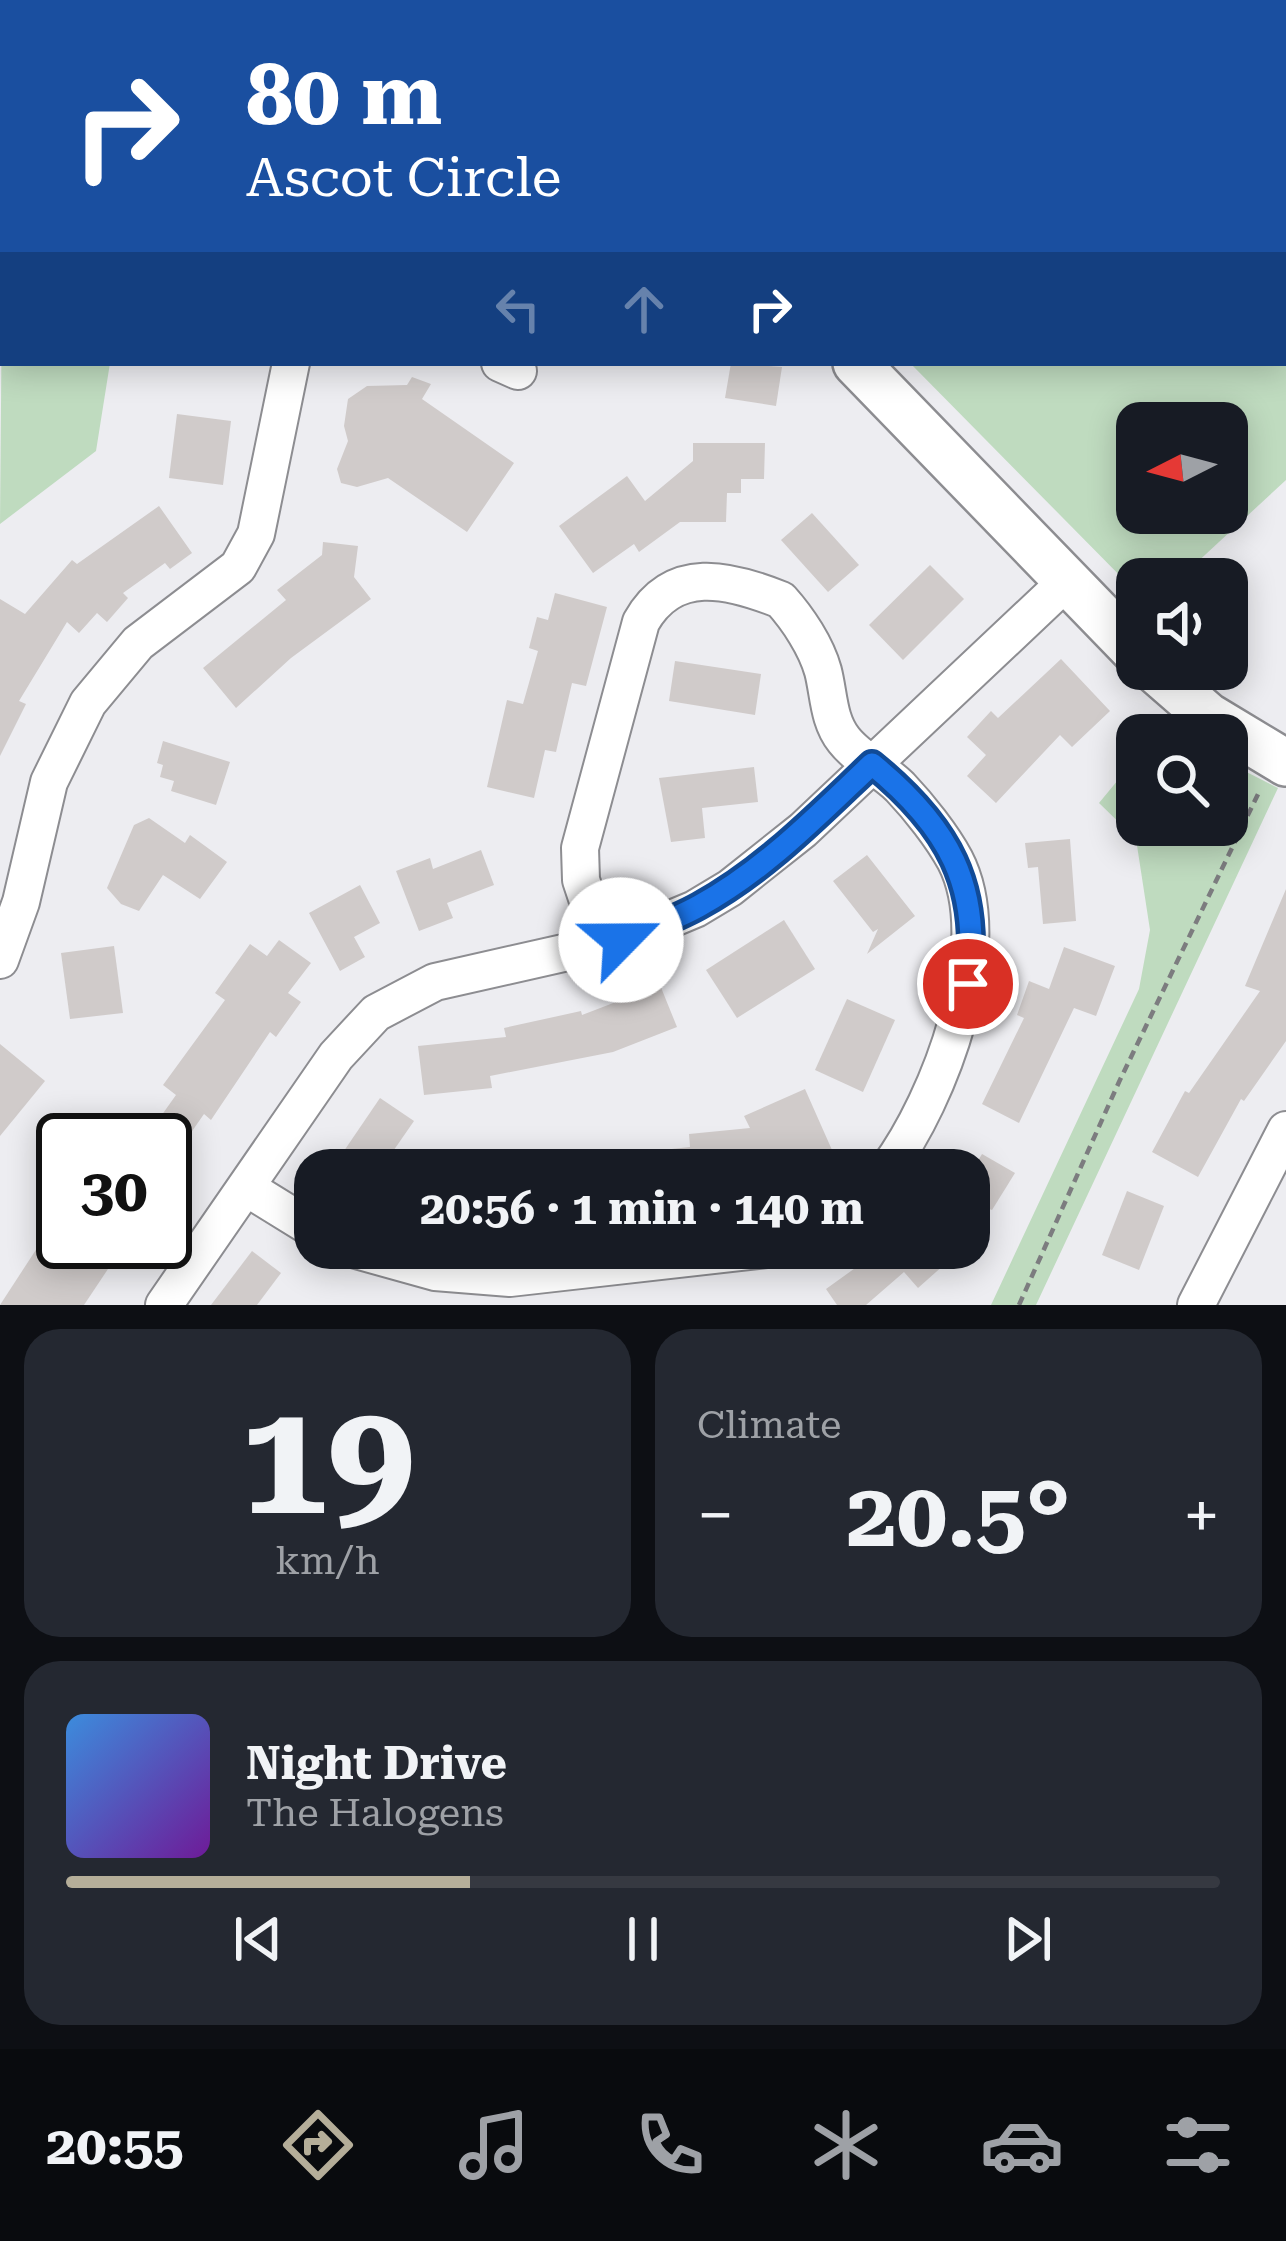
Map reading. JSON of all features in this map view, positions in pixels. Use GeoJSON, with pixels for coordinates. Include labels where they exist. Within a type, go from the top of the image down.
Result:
{"type":"FeatureCollection","features":[{"type":"Feature","properties":{"kind":"main road"},"geometry":{"type":"LineString","coordinates":[[859,366],[1116,631]]}},
{"type":"Feature","properties":{"kind":"main road"},"geometry":{"type":"LineString","coordinates":[[1178,690],[1208,716],[1281,761]]}},
{"type":"Feature","properties":{"kind":"street"},"geometry":{"type":"LineString","coordinates":[[0,960],[21,902],[49,782],[88,704],[138,643],[238,566],[256,534],[290,366]]}},
{"type":"Feature","properties":{"kind":"street"},"geometry":{"type":"LineString","coordinates":[[603,946],[581,880],[582,832],[641,622],[652,602],[668,589],[703,581],[782,600],[821,664],[832,720],[845,741],[901,788],[954,858],[968,891],[973,928],[962,1005],[917,1122],[900,1149]]}},
{"type":"Feature","properties":{"kind":"street"},"geometry":{"type":"LineString","coordinates":[[164,1305],[336,1056],[376,1013],[435,982],[603,946],[695,909],[730,888],[803,830],[1066,582]]}},
{"type":"Feature","properties":{"kind":"street"},"geometry":{"type":"LineString","coordinates":[[1196,1305],[1286,1130]]}},
{"type":"Feature","properties":{"kind":"street"},"geometry":{"type":"LineString","coordinates":[[247,1188],[294,1217]]}},
{"type":"Feature","properties":{"kind":"street"},"geometry":{"type":"LineString","coordinates":[[424,1269],[510,1278],[590,1269]]}},
{"type":"Feature","properties":{"kind":"path"},"geometry":{"type":"LineString","coordinates":[[1019,1305],[1119,1082],[1281,761]]}},
{"type":"Feature","properties":{"kind":"green space"},"geometry":{"type":"Polygon","coordinates":[[[1,366],[110,366],[96,451],[0,524],[1,366]]]}},
{"type":"Feature","properties":{"kind":"green space"},"geometry":{"type":"Polygon","coordinates":[[[913,366],[1286,366],[1286,480],[1248,515],[1248,402],[1116,402],[1116,534],[1228,534],[1202,558],[1116,558],[1116,572],[913,366]]]}},
{"type":"Feature","properties":{"kind":"green space"},"geometry":{"type":"Polygon","coordinates":[[[1248,773],[1278,788],[1036,1305],[991,1305],[1139,989],[1150,930],[1137,846],[1248,846],[1248,773]]]}},
{"type":"Feature","properties":{"kind":"green space"},"geometry":{"type":"Polygon","coordinates":[[[1116,782],[1116,820],[1099,803],[1116,782]]]}},
{"type":"Feature","properties":{"kind":"building"},"geometry":{"type":"Polygon","coordinates":[[[730,366],[782,367],[776,406],[725,398],[730,366]]]}},
{"type":"Feature","properties":{"kind":"building"},"geometry":{"type":"Polygon","coordinates":[[[412,377],[431,384],[422,399],[514,463],[467,532],[388,478],[357,487],[341,483],[337,469],[348,441],[344,426],[348,399],[367,386],[407,385],[412,377]]]}},
{"type":"Feature","properties":{"kind":"building"},"geometry":{"type":"Polygon","coordinates":[[[177,414],[231,421],[223,485],[169,478],[177,414]]]}},
{"type":"Feature","properties":{"kind":"building"},"geometry":{"type":"Polygon","coordinates":[[[693,443],[765,443],[764,479],[741,479],[741,493],[727,493],[726,522],[680,522],[639,552],[634,544],[593,573],[559,526],[627,476],[645,501],[693,461],[693,443]]]}},
{"type":"Feature","properties":{"kind":"building"},"geometry":{"type":"Polygon","coordinates":[[[159,506],[192,553],[170,569],[165,563],[123,593],[128,598],[107,622],[97,613],[79,633],[67,622],[19,701],[26,704],[0,756],[0,599],[25,614],[72,560],[77,564],[159,506]]]}},
{"type":"Feature","properties":{"kind":"building"},"geometry":{"type":"Polygon","coordinates":[[[812,513],[859,565],[828,592],[781,540],[812,513]]]}},
{"type":"Feature","properties":{"kind":"building"},"geometry":{"type":"Polygon","coordinates":[[[323,542],[358,546],[354,577],[371,599],[291,658],[236,708],[203,668],[286,600],[277,590],[322,555],[323,542]]]}},
{"type":"Feature","properties":{"kind":"building"},"geometry":{"type":"Polygon","coordinates":[[[930,565],[964,599],[903,660],[869,625],[930,565]]]}},
{"type":"Feature","properties":{"kind":"building"},"geometry":{"type":"Polygon","coordinates":[[[555,593],[607,607],[586,686],[572,683],[556,752],[545,750],[534,798],[487,787],[507,700],[523,704],[538,651],[529,648],[537,617],[548,620],[555,593]]]}},
{"type":"Feature","properties":{"kind":"building"},"geometry":{"type":"Polygon","coordinates":[[[1061,659],[1110,711],[1072,747],[1060,735],[996,803],[967,776],[986,755],[967,737],[991,711],[998,718],[1061,659]]]}},
{"type":"Feature","properties":{"kind":"building"},"geometry":{"type":"Polygon","coordinates":[[[675,661],[761,674],[755,715],[669,701],[675,661]]]}},
{"type":"Feature","properties":{"kind":"building"},"geometry":{"type":"Polygon","coordinates":[[[163,741],[230,762],[216,805],[171,791],[174,781],[160,777],[163,765],[157,763],[163,741]]]}},
{"type":"Feature","properties":{"kind":"building"},"geometry":{"type":"Polygon","coordinates":[[[754,767],[758,802],[702,808],[705,838],[671,842],[659,778],[754,767]]]}},
{"type":"Feature","properties":{"kind":"building"},"geometry":{"type":"Polygon","coordinates":[[[149,818],[185,843],[190,835],[227,862],[200,899],[163,875],[139,911],[121,904],[107,888],[134,825],[149,818]]]}},
{"type":"Feature","properties":{"kind":"building"},"geometry":{"type":"Polygon","coordinates":[[[1070,839],[1076,921],[1043,924],[1038,867],[1028,868],[1025,843],[1070,839]]]}},
{"type":"Feature","properties":{"kind":"building"},"geometry":{"type":"Polygon","coordinates":[[[481,850],[494,885],[447,903],[453,918],[419,931],[396,871],[430,858],[433,869],[481,850]]]}},
{"type":"Feature","properties":{"kind":"building"},"geometry":{"type":"Polygon","coordinates":[[[867,855],[915,916],[867,954],[878,929],[873,932],[833,881],[867,855]]]}},
{"type":"Feature","properties":{"kind":"building"},"geometry":{"type":"Polygon","coordinates":[[[360,885],[380,923],[354,937],[365,957],[340,971],[309,913],[360,885]]]}},
{"type":"Feature","properties":{"kind":"building"},"geometry":{"type":"Polygon","coordinates":[[[1286,889],[1286,1041],[1241,1099],[1198,1177],[1152,1152],[1185,1091],[1189,1093],[1260,991],[1245,986],[1286,889]]]}},
{"type":"Feature","properties":{"kind":"building"},"geometry":{"type":"Polygon","coordinates":[[[784,920],[815,969],[737,1018],[706,970],[784,920]]]}},
{"type":"Feature","properties":{"kind":"building"},"geometry":{"type":"Polygon","coordinates":[[[279,940],[311,963],[288,993],[301,1002],[276,1037],[270,1032],[211,1120],[204,1114],[192,1131],[192,1113],[163,1113],[176,1095],[163,1085],[225,1000],[215,993],[250,944],[267,956],[279,940]]]}},
{"type":"Feature","properties":{"kind":"building"},"geometry":{"type":"Polygon","coordinates":[[[114,946],[123,1013],[70,1019],[61,953],[114,946]]]}},
{"type":"Feature","properties":{"kind":"building"},"geometry":{"type":"Polygon","coordinates":[[[1064,947],[1115,966],[1096,1016],[1074,1008],[1019,1123],[982,1104],[1024,1018],[1017,1015],[1029,981],[1049,989],[1064,947]]]}},
{"type":"Feature","properties":{"kind":"building"},"geometry":{"type":"Polygon","coordinates":[[[660,985],[677,1027],[613,1052],[490,1076],[492,1088],[424,1095],[418,1046],[506,1037],[504,1028],[581,1011],[582,1015],[660,985]]]}},
{"type":"Feature","properties":{"kind":"building"},"geometry":{"type":"Polygon","coordinates":[[[847,999],[895,1020],[863,1092],[815,1070],[847,999]]]}},
{"type":"Feature","properties":{"kind":"building"},"geometry":{"type":"Polygon","coordinates":[[[0,1044],[45,1081],[0,1136],[0,1044]]]}},
{"type":"Feature","properties":{"kind":"building"},"geometry":{"type":"Polygon","coordinates":[[[805,1089],[832,1149],[672,1149],[690,1147],[689,1134],[750,1128],[744,1116],[805,1089]]]}},
{"type":"Feature","properties":{"kind":"building"},"geometry":{"type":"Polygon","coordinates":[[[380,1098],[414,1121],[395,1149],[345,1149],[380,1098]]]}},
{"type":"Feature","properties":{"kind":"building"},"geometry":{"type":"Polygon","coordinates":[[[990,1159],[1015,1173],[990,1209],[990,1159]]]}},
{"type":"Feature","properties":{"kind":"building"},"geometry":{"type":"Polygon","coordinates":[[[1127,1191],[1164,1206],[1139,1270],[1102,1255],[1127,1191]]]}},
{"type":"Feature","properties":{"kind":"building"},"geometry":{"type":"Polygon","coordinates":[[[36,1250],[36,1269],[108,1269],[84,1305],[0,1305],[36,1250]]]}},
{"type":"Feature","properties":{"kind":"building"},"geometry":{"type":"Polygon","coordinates":[[[252,1251],[281,1273],[257,1305],[211,1305],[252,1251]]]}},
{"type":"Feature","properties":{"kind":"building"},"geometry":{"type":"Polygon","coordinates":[[[854,1269],[939,1269],[918,1288],[904,1272],[866,1305],[837,1305],[826,1289],[854,1269]]]}},
{"type":"Feature","properties":{"kind":"route"},"geometry":{"type":"LineString","coordinates":[[621,940],[695,909],[730,888],[803,830],[872,764],[901,788],[954,858],[968,891],[973,928],[968,984]]}}]}
